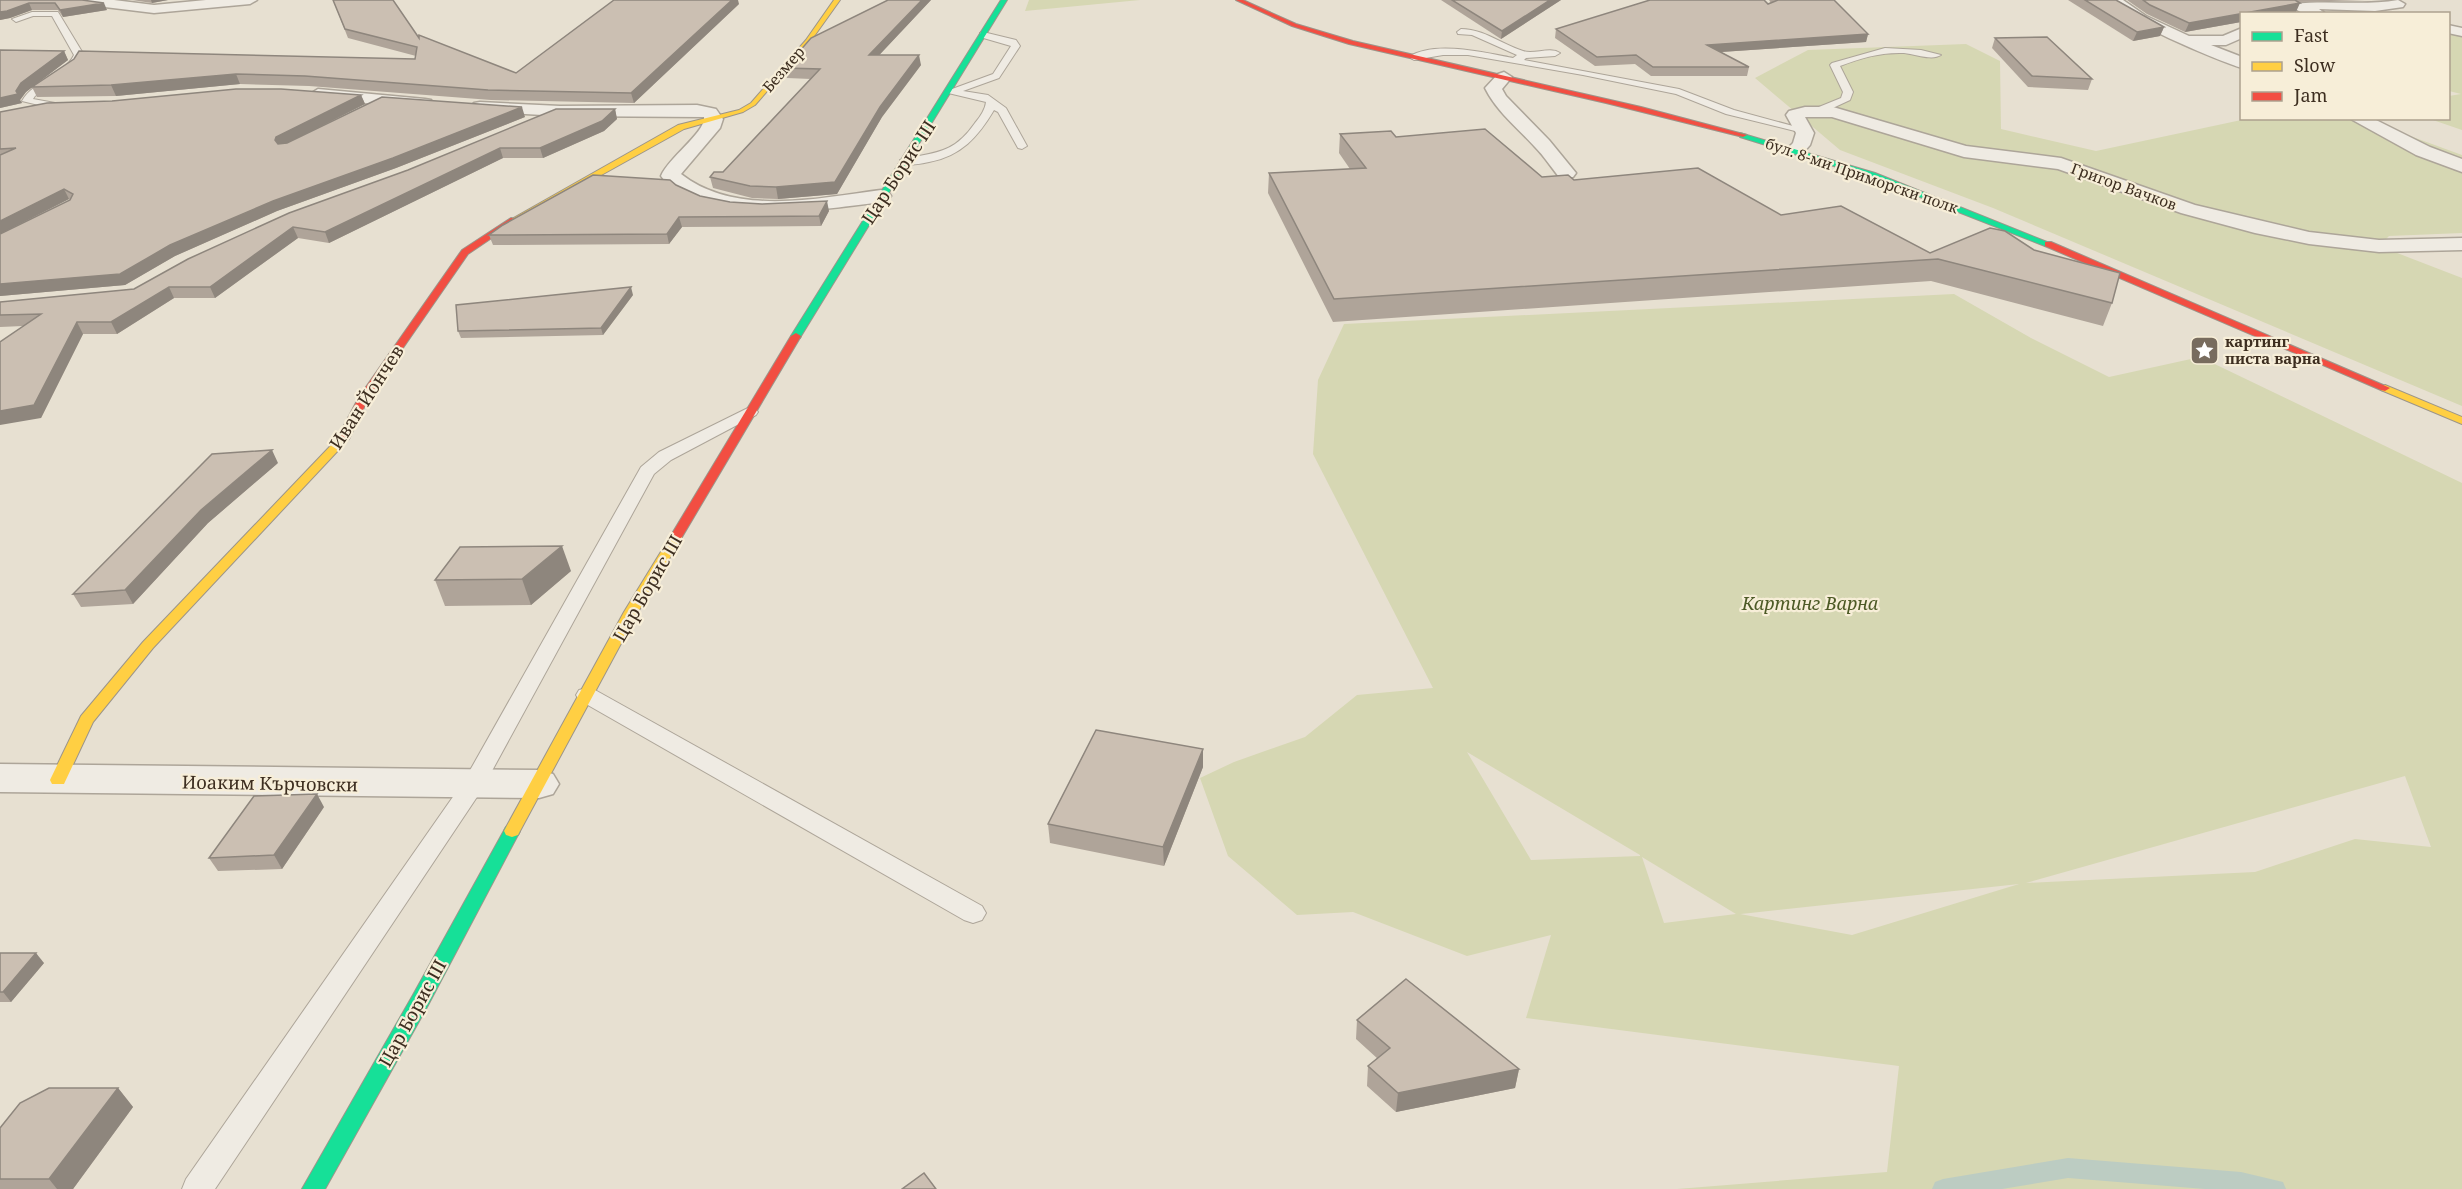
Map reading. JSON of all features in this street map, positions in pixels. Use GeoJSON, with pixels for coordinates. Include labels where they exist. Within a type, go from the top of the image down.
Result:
{"type":"FeatureCollection","features":[{"type":"Feature","properties":{"kind":"street"},"geometry":{"type":"LineString","coordinates":[[80,0],[154,9],[250,0]]}},
{"type":"Feature","properties":{"kind":"street","name":"Безмер"},"geometry":{"type":"LineString","coordinates":[[714,119],[741,111],[753,104],[808,41],[837,0]]}},
{"type":"Feature","properties":{"kind":"street","name":"Цар Борис III"},"geometry":{"type":"LineString","coordinates":[[313,1189],[420,1000],[631,612],[881,196],[949,92],[1004,0]]}},
{"type":"Feature","properties":{"kind":"street","name":"бул. 8-ми Приморски полк"},"geometry":{"type":"LineString","coordinates":[[1239,0],[1267,14],[1314,31],[1414,57],[1638,107],[1795,150],[1912,189],[2462,421]]}},
{"type":"Feature","properties":{"kind":"street"},"geometry":{"type":"LineString","coordinates":[[2116,0],[2116,3],[2141,19],[2237,61]]}},
{"type":"Feature","properties":{"kind":"street"},"geometry":{"type":"LineString","coordinates":[[2313,12],[2299,7],[2311,2],[2385,6],[2398,4],[2386,0]]}},
{"type":"Feature","properties":{"kind":"street"},"geometry":{"type":"LineString","coordinates":[[2181,38],[2219,42],[2226,41],[2240,33]]}},
{"type":"Feature","properties":{"kind":"street"},"geometry":{"type":"LineString","coordinates":[[2219,42],[2217,47],[2237,61]]}},
{"type":"Feature","properties":{"kind":"street"},"geometry":{"type":"LineString","coordinates":[[1504,77],[1493,88],[1498,97],[1515,120],[1538,140],[1566,173]]}},
{"type":"Feature","properties":{"kind":"street"},"geometry":{"type":"LineString","coordinates":[[296,92],[445,105]]}},
{"type":"Feature","properties":{"kind":"street"},"geometry":{"type":"LineString","coordinates":[[10,113],[51,105],[73,104]]}},
{"type":"Feature","properties":{"kind":"street"},"geometry":{"type":"LineString","coordinates":[[466,106],[560,111],[697,110],[710,113],[714,119],[711,128],[674,168],[671,176],[689,190],[724,202],[777,206],[881,196]]}},
{"type":"Feature","properties":{"kind":"street"},"geometry":{"type":"LineString","coordinates":[[519,128],[560,111]]}},
{"type":"Feature","properties":{"kind":"street"},"geometry":{"type":"LineString","coordinates":[[1795,150],[1803,141],[1805,133],[1795,115],[1818,111]]}},
{"type":"Feature","properties":{"kind":"street","name":"Григор Вачков"},"geometry":{"type":"LineString","coordinates":[[1818,111],[1848,116],[1964,151],[2061,164],[2084,170],[2188,209],[2255,227],[2309,238],[2379,246],[2462,244]]}},
{"type":"Feature","properties":{"kind":"street","name":"Иван Йончев"},"geometry":{"type":"LineString","coordinates":[[58,780],[86,720],[148,645],[343,439],[364,397],[465,252],[498,230],[681,127],[714,119]]}},
{"type":"Feature","properties":{"kind":"street"},"geometry":{"type":"LineString","coordinates":[[2361,120],[2423,151],[2462,166]]}},
{"type":"Feature","properties":{"kind":"street","name":"Иоаким Кърчовски"},"geometry":{"type":"LineString","coordinates":[[0,778],[539,784]]}},
{"type":"Feature","properties":{"kind":"lane"},"geometry":{"type":"LineString","coordinates":[[15,19],[32,14],[55,14],[79,55],[74,65],[31,94],[27,101],[51,105]]}},
{"type":"Feature","properties":{"kind":"lane"},"geometry":{"type":"LineString","coordinates":[[1461,32],[1473,32],[1522,59],[1556,53]]}},
{"type":"Feature","properties":{"kind":"lane"},"geometry":{"type":"LineString","coordinates":[[949,92],[996,76],[1016,46],[1013,42],[983,35]]}},
{"type":"Feature","properties":{"kind":"lane"},"geometry":{"type":"LineString","coordinates":[[1414,57],[1436,51],[1455,50],[1522,59],[1679,92],[1730,112],[1803,129]]}},
{"type":"Feature","properties":{"kind":"lane"},"geometry":{"type":"LineString","coordinates":[[1818,111],[1845,100],[1848,92],[1835,65],[1870,52],[1880,51],[1911,51],[1936,56]]}},
{"type":"Feature","properties":{"kind":"lane"},"geometry":{"type":"LineString","coordinates":[[949,92],[984,97],[991,101],[992,105],[1002,110],[1022,146]]}},
{"type":"Feature","properties":{"kind":"lane"},"geometry":{"type":"LineString","coordinates":[[366,109],[386,99]]}},
{"type":"Feature","properties":{"kind":"lane"},"geometry":{"type":"LineString","coordinates":[[904,162],[931,160],[958,148],[970,139],[992,105]]}},
{"type":"Feature","properties":{"kind":"lane"},"geometry":{"type":"LineString","coordinates":[[197,1189],[473,785],[647,471],[665,456],[750,412]]}},
{"type":"Feature","properties":{"kind":"lane"},"geometry":{"type":"LineString","coordinates":[[587,695],[973,913]]}},
{"type":"Feature","properties":{"kind":"green space"},"geometry":{"type":"Polygon","coordinates":[[[1029,0],[1140,0],[1025,11],[1029,0]]]}},
{"type":"Feature","properties":{"kind":"green space"},"geometry":{"type":"Polygon","coordinates":[[[2450,27],[2462,28],[2462,130],[2433,120],[2450,120],[2450,96],[2461,94],[2450,91],[2450,27]]]}},
{"type":"Feature","properties":{"kind":"green space"},"geometry":{"type":"Polygon","coordinates":[[[1966,44],[2000,61],[2001,129],[2096,151],[2241,120],[2366,120],[2462,155],[2462,233],[2389,236],[2379,246],[2462,278],[2462,406],[1993,208],[1840,150],[1755,78],[1808,50],[1966,44]]]}},
{"type":"Feature","properties":{"kind":"green space","name":"Картинг Варна"},"geometry":{"type":"Polygon","coordinates":[[[1954,294],[2031,338],[2109,377],[2200,357],[2462,483],[2462,1189],[1677,1189],[1887,1172],[1899,1066],[1526,1018],[1551,935],[1467,956],[1353,912],[1297,915],[1228,856],[1200,778],[1234,762],[1305,737],[1357,695],[1433,688],[1313,454],[1318,380],[1344,324],[1954,294]],[[1467,752],[1531,860],[1640,855],[1467,752]],[[2405,776],[2026,883],[2255,872],[2355,839],[2431,847],[2405,776]],[[1642,857],[1664,923],[1736,914],[1642,857]],[[2019,884],[1740,914],[1852,935],[2019,884]]]}},
{"type":"Feature","properties":{"kind":"building"},"geometry":{"type":"Polygon","coordinates":[[[0,0],[82,0],[104,3],[60,10],[55,3],[29,3],[0,12],[0,0]]]}},
{"type":"Feature","properties":{"kind":"building"},"geometry":{"type":"Polygon","coordinates":[[[333,0],[393,0],[419,38],[419,35],[516,73],[614,0],[732,0],[631,93],[488,90],[305,76],[236,74],[111,85],[32,87],[74,59],[79,51],[415,59],[417,47],[345,29],[333,0]]]}},
{"type":"Feature","properties":{"kind":"building"},"geometry":{"type":"Polygon","coordinates":[[[888,0],[922,0],[869,55],[919,55],[880,107],[835,182],[776,187],[750,186],[710,177],[714,172],[723,172],[820,69],[785,68],[811,38],[888,0]]]}},
{"type":"Feature","properties":{"kind":"building"},"geometry":{"type":"Polygon","coordinates":[[[1452,0],[1550,0],[1502,31],[1452,0]]]}},
{"type":"Feature","properties":{"kind":"building"},"geometry":{"type":"Polygon","coordinates":[[[1650,0],[1764,0],[1768,4],[1778,0],[1834,0],[1868,34],[1707,45],[1749,67],[1653,67],[1636,55],[1597,57],[1556,29],[1650,0]]]}},
{"type":"Feature","properties":{"kind":"building"},"geometry":{"type":"Polygon","coordinates":[[[2085,0],[2116,0],[2164,27],[2137,32],[2085,0]]]}},
{"type":"Feature","properties":{"kind":"building"},"geometry":{"type":"Polygon","coordinates":[[[2143,0],[2295,0],[2300,3],[2189,23],[2143,0]]]}},
{"type":"Feature","properties":{"kind":"building"},"geometry":{"type":"Polygon","coordinates":[[[2047,37],[2092,79],[2032,76],[1995,38],[2047,37]]]}},
{"type":"Feature","properties":{"kind":"building"},"geometry":{"type":"Polygon","coordinates":[[[0,50],[64,51],[21,83],[16,91],[18,94],[0,98],[0,50]]]}},
{"type":"Feature","properties":{"kind":"building"},"geometry":{"type":"Polygon","coordinates":[[[236,89],[281,89],[361,95],[276,137],[278,144],[287,143],[382,97],[522,107],[393,158],[273,201],[170,245],[120,274],[0,284],[0,234],[70,200],[73,194],[64,189],[0,221],[0,155],[16,148],[0,149],[0,112],[47,103],[112,101],[236,89]]]}},
{"type":"Feature","properties":{"kind":"building"},"geometry":{"type":"Polygon","coordinates":[[[556,109],[615,109],[602,121],[540,148],[500,148],[325,232],[293,227],[210,287],[169,287],[111,322],[77,322],[34,405],[0,411],[0,342],[41,314],[0,315],[0,302],[134,289],[188,259],[289,213],[408,170],[556,109]]]}},
{"type":"Feature","properties":{"kind":"building"},"geometry":{"type":"Polygon","coordinates":[[[1485,129],[1542,177],[1568,175],[1574,180],[1698,168],[1781,215],[1841,206],[1930,253],[1990,228],[2005,231],[2034,250],[2120,273],[2112,303],[1938,259],[1334,299],[1269,173],[1366,168],[1340,134],[1391,131],[1396,137],[1485,129]]]}},
{"type":"Feature","properties":{"kind":"building"},"geometry":{"type":"Polygon","coordinates":[[[593,175],[670,180],[700,196],[730,202],[762,204],[827,201],[819,216],[679,217],[667,234],[489,235],[593,175]]]}},
{"type":"Feature","properties":{"kind":"building"},"geometry":{"type":"Polygon","coordinates":[[[631,287],[601,328],[458,331],[456,305],[631,287]]]}},
{"type":"Feature","properties":{"kind":"building"},"geometry":{"type":"Polygon","coordinates":[[[272,450],[201,510],[125,590],[73,594],[212,454],[272,450]]]}},
{"type":"Feature","properties":{"kind":"building"},"geometry":{"type":"Polygon","coordinates":[[[562,546],[522,579],[435,580],[460,547],[562,546]]]}},
{"type":"Feature","properties":{"kind":"building"},"geometry":{"type":"Polygon","coordinates":[[[1096,730],[1203,749],[1163,847],[1048,824],[1096,730]]]}},
{"type":"Feature","properties":{"kind":"building"},"geometry":{"type":"Polygon","coordinates":[[[317,794],[274,855],[209,858],[254,796],[317,794]]]}},
{"type":"Feature","properties":{"kind":"building"},"geometry":{"type":"Polygon","coordinates":[[[0,953],[36,953],[3,992],[0,992],[0,953]]]}},
{"type":"Feature","properties":{"kind":"building"},"geometry":{"type":"Polygon","coordinates":[[[1406,979],[1519,1069],[1398,1093],[1368,1066],[1390,1048],[1357,1020],[1406,979]]]}},
{"type":"Feature","properties":{"kind":"building"},"geometry":{"type":"Polygon","coordinates":[[[49,1088],[118,1088],[49,1179],[0,1179],[0,1128],[20,1103],[49,1088]]]}},
{"type":"Feature","properties":{"kind":"building"},"geometry":{"type":"Polygon","coordinates":[[[924,1173],[936,1189],[902,1189],[924,1173]]]}},
{"type":"Feature","properties":{"kind":"waterway"},"geometry":{"type":"LineString","coordinates":[[1943,1189],[2068,1168],[2241,1182],[2275,1189]]}},
{"type":"Feature","properties":{"kind":"traffic: fast"},"geometry":{"type":"LineString","coordinates":[[796,336],[1004,0]]}},
{"type":"Feature","properties":{"kind":"traffic: fast"},"geometry":{"type":"LineString","coordinates":[[1743,135],[1872,175],[2048,244]]}},
{"type":"Feature","properties":{"kind":"traffic: fast"},"geometry":{"type":"LineString","coordinates":[[313,1189],[420,1001],[512,831]]}},
{"type":"Feature","properties":{"kind":"traffic: slow"},"geometry":{"type":"LineString","coordinates":[[514,220],[681,127],[741,111],[753,104],[808,41],[837,0]]}},
{"type":"Feature","properties":{"kind":"traffic: slow"},"geometry":{"type":"LineString","coordinates":[[2385,388],[2462,421]]}},
{"type":"Feature","properties":{"kind":"traffic: slow"},"geometry":{"type":"LineString","coordinates":[[58,780],[86,720],[148,645],[343,439]]}},
{"type":"Feature","properties":{"kind":"traffic: slow"},"geometry":{"type":"LineString","coordinates":[[512,831],[631,612],[676,537]]}},
{"type":"Feature","properties":{"kind":"traffic: jam"},"geometry":{"type":"LineString","coordinates":[[1239,0],[1294,25],[1351,43],[1606,100],[1743,135]]}},
{"type":"Feature","properties":{"kind":"traffic: jam"},"geometry":{"type":"LineString","coordinates":[[343,439],[364,397],[465,252],[514,220]]}},
{"type":"Feature","properties":{"kind":"traffic: jam"},"geometry":{"type":"LineString","coordinates":[[2048,244],[2385,388]]}},
{"type":"Feature","properties":{"kind":"traffic: jam"},"geometry":{"type":"LineString","coordinates":[[676,537],[796,336]]}},
{"type":"Feature","properties":{"kind":"place","name":"картинг писта варна"},"geometry":{"type":"Point","coordinates":[2204,350]}}]}
